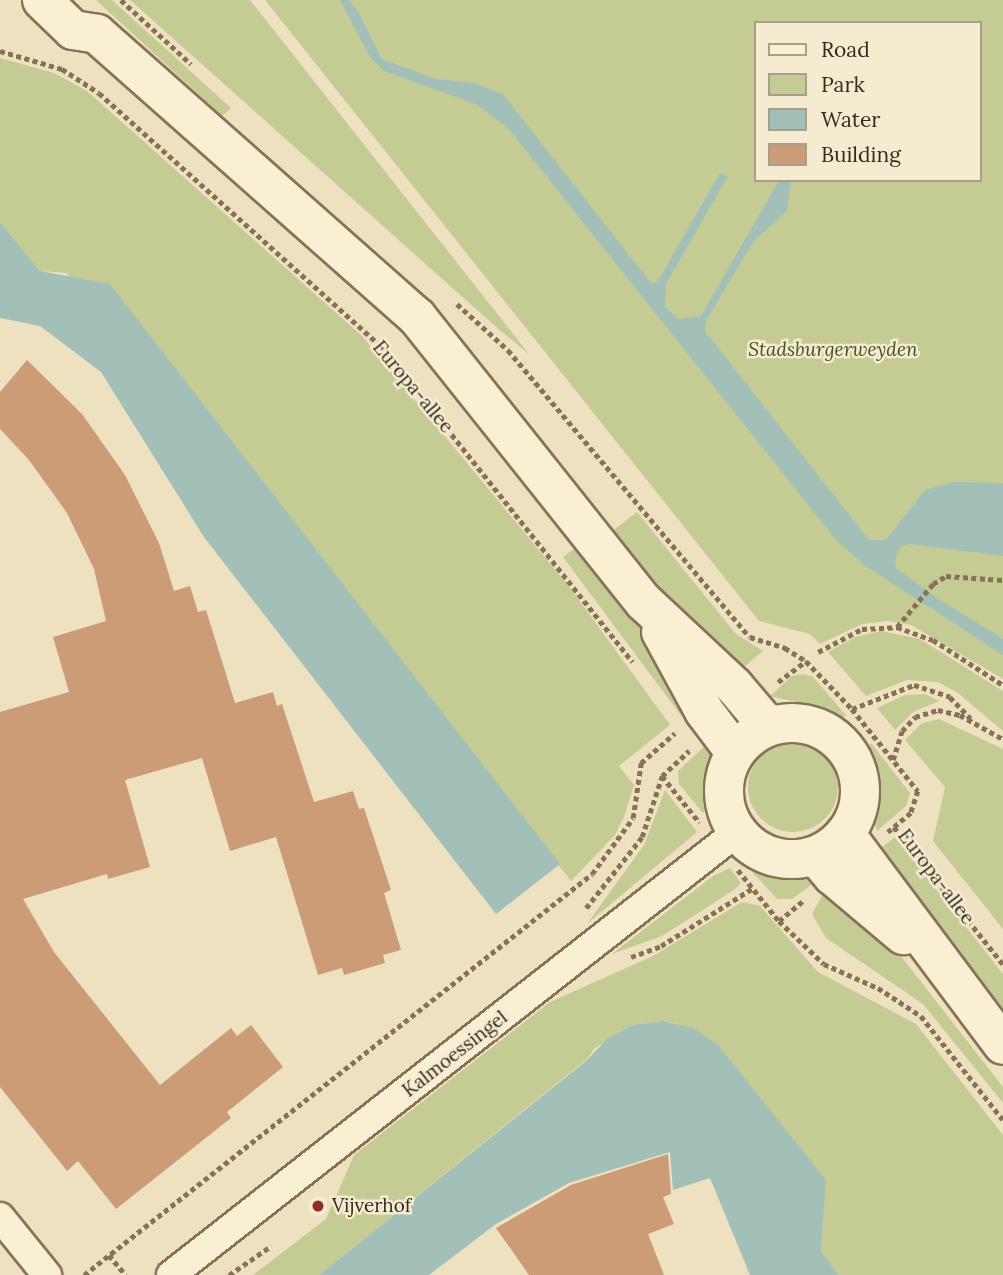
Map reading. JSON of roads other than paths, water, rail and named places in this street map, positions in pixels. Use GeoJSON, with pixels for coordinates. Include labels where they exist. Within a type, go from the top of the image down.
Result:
{"type":"FeatureCollection","features":[{"type":"Feature","properties":{"kind":"main road"},"geometry":{"type":"LineString","coordinates":[[42,0],[73,30],[91,17],[417,317],[644,602],[734,686],[768,726]]}},
{"type":"Feature","properties":{"kind":"main road"},"geometry":{"type":"LineString","coordinates":[[644,602],[704,711],[736,752]]}},
{"type":"Feature","properties":{"kind":"main road"},"geometry":{"type":"LineString","coordinates":[[798,722],[827,731],[849,751],[860,779],[859,809],[831,846],[788,860],[761,853],[737,832],[725,809],[724,779],[736,752],[768,726],[798,722]]}},
{"type":"Feature","properties":{"kind":"main road"},"geometry":{"type":"LineString","coordinates":[[831,846],[943,967],[1003,1045]]}},
{"type":"Feature","properties":{"kind":"street","name":"Kalmoessingel"},"geometry":{"type":"LineString","coordinates":[[172,1275],[737,832]]}},
{"type":"Feature","properties":{"kind":"street"},"geometry":{"type":"LineString","coordinates":[[0,1217],[47,1275]]}},
{"type":"Feature","properties":{"kind":"water"},"geometry":{"type":"Polygon","coordinates":[[[340,0],[349,0],[359,13],[382,59],[436,79],[474,83],[503,94],[651,283],[658,281],[720,173],[728,176],[666,284],[665,307],[678,319],[701,316],[778,182],[791,182],[787,211],[753,242],[706,321],[705,331],[869,540],[886,540],[925,490],[954,482],[1003,483],[1003,556],[910,544],[900,547],[895,561],[896,568],[937,598],[1003,639],[1003,655],[864,565],[837,541],[507,127],[475,104],[384,71],[370,57],[340,0]]]}},
{"type":"Feature","properties":{"kind":"water"},"geometry":{"type":"Polygon","coordinates":[[[0,222],[40,271],[110,284],[560,864],[496,914],[204,537],[101,372],[40,326],[0,318],[0,222]]]}},
{"type":"Feature","properties":{"kind":"water"},"geometry":{"type":"Polygon","coordinates":[[[663,1021],[693,1028],[718,1045],[826,1180],[821,1251],[839,1275],[750,1275],[710,1178],[673,1190],[670,1152],[569,1183],[496,1224],[429,1275],[319,1275],[586,1061],[607,1039],[633,1025],[663,1021]]]}},
{"type":"Feature","properties":{"kind":"place","name":"Vijverhof"},"geometry":{"type":"Point","coordinates":[318,1206]}},
{"type":"Feature","properties":{"kind":"park label","name":"Stadsburgerweyden"},"geometry":{"type":"Point","coordinates":[833,350]}}]}
